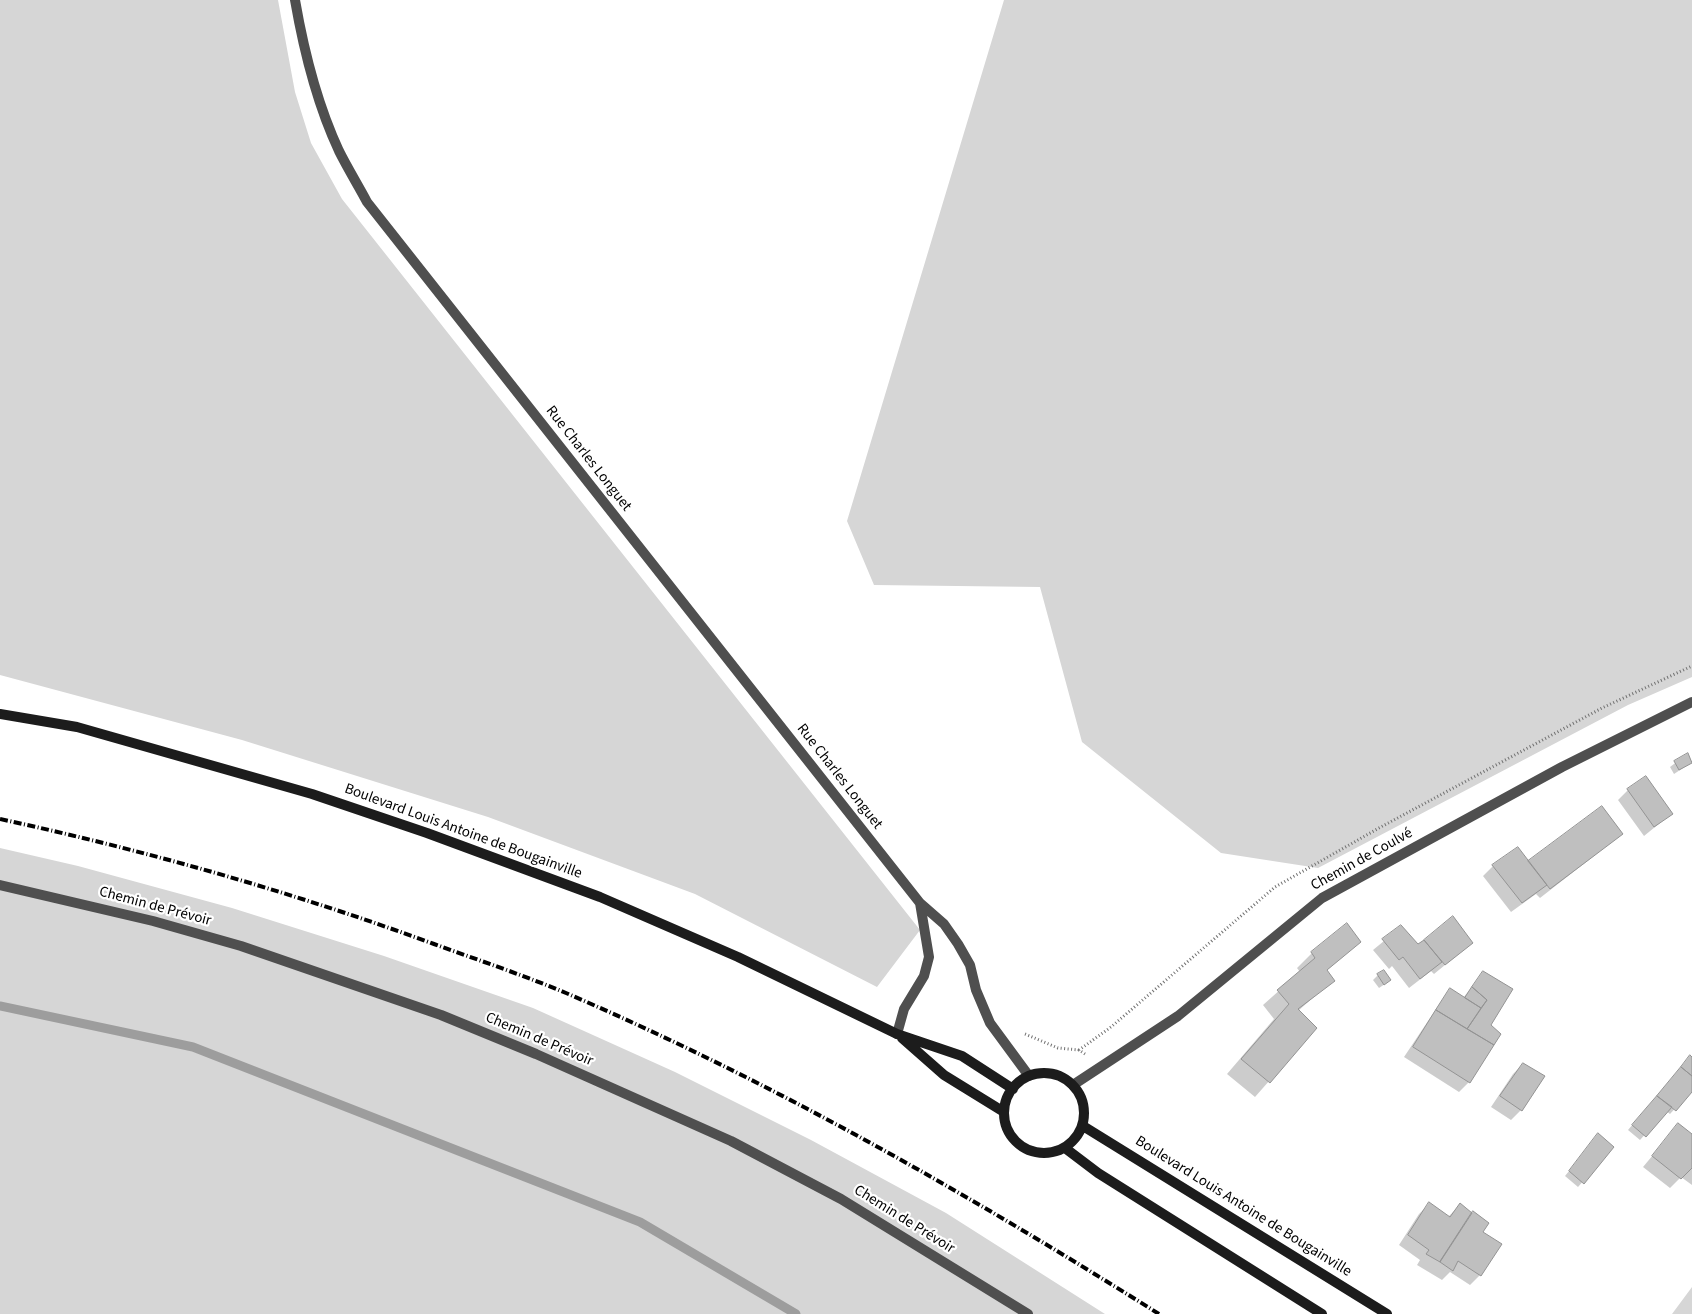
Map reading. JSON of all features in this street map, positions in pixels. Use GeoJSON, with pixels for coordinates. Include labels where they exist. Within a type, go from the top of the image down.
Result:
{"type":"FeatureCollection","features":[{"type":"Feature","properties":{"kind":"main road","name":"Boulevard Louis Antoine de Bougainville"},"geometry":{"type":"LineString","coordinates":[[0,714],[86,730],[312,794],[427,832],[600,896],[738,956],[897,1034],[962,1056],[1013,1088]]}},
{"type":"Feature","properties":{"kind":"main road","name":"Boulevard Louis Antoine de Bougainville"},"geometry":{"type":"LineString","coordinates":[[897,1034],[944,1075],[1004,1112]]}},
{"type":"Feature","properties":{"kind":"main road"},"geometry":{"type":"LineString","coordinates":[[1041,1073],[1053,1074],[1064,1078],[1074,1085],[1084,1104],[1083,1126],[1079,1135],[1065,1148],[1054,1153],[1042,1154],[1024,1148],[1010,1136],[1005,1124],[1004,1112],[1006,1099],[1013,1088],[1029,1076],[1041,1073]]}},
{"type":"Feature","properties":{"kind":"main road","name":"Boulevard Louis Antoine de Bougainville"},"geometry":{"type":"LineString","coordinates":[[1083,1126],[1387,1314]]}},
{"type":"Feature","properties":{"kind":"main road"},"geometry":{"type":"LineString","coordinates":[[1065,1148],[1098,1173],[1322,1314]]}},
{"type":"Feature","properties":{"kind":"street","name":"Rue Charles Longuet"},"geometry":{"type":"LineString","coordinates":[[295,0],[302,41],[318,98],[339,151],[367,202],[920,903],[944,924],[970,964],[976,990],[990,1023],[1029,1076]]}},
{"type":"Feature","properties":{"kind":"street","name":"Chemin de Coulvé"},"geometry":{"type":"LineString","coordinates":[[1074,1085],[1178,1016],[1322,898],[1562,767],[1692,702]]}},
{"type":"Feature","properties":{"kind":"street","name":"Chemin de Prévoir"},"geometry":{"type":"LineString","coordinates":[[0,885],[153,920],[241,946],[442,1015],[731,1141],[832,1194],[1028,1314]]}},
{"type":"Feature","properties":{"kind":"street","name":"Rue Charles Longuet"},"geometry":{"type":"LineString","coordinates":[[897,1034],[904,1009],[924,976],[929,957],[920,903]]}},
{"type":"Feature","properties":{"kind":"path"},"geometry":{"type":"LineString","coordinates":[[1020,1032],[1058,1048],[1079,1050]]}},
{"type":"Feature","properties":{"kind":"shaded area"},"geometry":{"type":"Polygon","coordinates":[[[0,0],[278,0],[295,92],[311,143],[342,199],[920,930],[877,987],[695,894],[488,817],[242,740],[0,675],[0,0]]]}},
{"type":"Feature","properties":{"kind":"shaded area"},"geometry":{"type":"Polygon","coordinates":[[[1004,0],[1692,0],[1692,677],[1628,705],[1318,868],[1221,853],[1082,742],[1040,587],[874,585],[847,521],[1004,0]]]}},
{"type":"Feature","properties":{"kind":"shaded area"},"geometry":{"type":"Polygon","coordinates":[[[0,848],[78,866],[232,908],[384,956],[533,1008],[675,1072],[811,1140],[946,1213],[1105,1314],[0,1314],[0,848]]]}},
{"type":"Feature","properties":{"kind":"shaded area"},"geometry":{"type":"Polygon","coordinates":[[[1692,1287],[1692,1314],[1672,1314],[1692,1287]]]}},
{"type":"Feature","properties":{"kind":"building"},"geometry":{"type":"Polygon","coordinates":[[[1688,753],[1692,763],[1679,770],[1674,761],[1688,753]]]}},
{"type":"Feature","properties":{"kind":"building"},"geometry":{"type":"Polygon","coordinates":[[[1646,776],[1673,814],[1654,827],[1627,789],[1646,776]]]}},
{"type":"Feature","properties":{"kind":"building"},"geometry":{"type":"Polygon","coordinates":[[[1602,806],[1623,834],[1550,889],[1528,861],[1602,806]]]}},
{"type":"Feature","properties":{"kind":"building"},"geometry":{"type":"Polygon","coordinates":[[[1518,847],[1547,885],[1522,903],[1492,865],[1518,847]]]}},
{"type":"Feature","properties":{"kind":"building"},"geometry":{"type":"Polygon","coordinates":[[[1453,916],[1473,943],[1445,965],[1424,940],[1453,916]]]}},
{"type":"Feature","properties":{"kind":"building"},"geometry":{"type":"Polygon","coordinates":[[[1347,923],[1361,942],[1327,970],[1335,981],[1298,1009],[1317,1028],[1270,1083],[1241,1059],[1289,1004],[1277,990],[1315,958],[1311,952],[1347,923]]]}},
{"type":"Feature","properties":{"kind":"building"},"geometry":{"type":"Polygon","coordinates":[[[1401,925],[1418,944],[1424,940],[1442,962],[1420,979],[1403,957],[1399,960],[1382,939],[1401,925]]]}},
{"type":"Feature","properties":{"kind":"building"},"geometry":{"type":"Polygon","coordinates":[[[1384,970],[1391,980],[1384,985],[1377,974],[1384,970]]]}},
{"type":"Feature","properties":{"kind":"building"},"geometry":{"type":"Polygon","coordinates":[[[1483,971],[1513,989],[1491,1025],[1501,1034],[1494,1045],[1467,1029],[1487,1000],[1472,987],[1483,971]]]}},
{"type":"Feature","properties":{"kind":"building"},"geometry":{"type":"Polygon","coordinates":[[[1472,987],[1487,1000],[1481,1008],[1465,998],[1472,987]]]}},
{"type":"Feature","properties":{"kind":"building"},"geometry":{"type":"Polygon","coordinates":[[[1450,988],[1481,1008],[1467,1029],[1436,1010],[1450,988]]]}},
{"type":"Feature","properties":{"kind":"building"},"geometry":{"type":"Polygon","coordinates":[[[1436,1010],[1494,1045],[1470,1083],[1413,1047],[1436,1010]]]}},
{"type":"Feature","properties":{"kind":"building"},"geometry":{"type":"Polygon","coordinates":[[[1690,1055],[1692,1057],[1692,1076],[1681,1067],[1690,1055]]]}},
{"type":"Feature","properties":{"kind":"building"},"geometry":{"type":"Polygon","coordinates":[[[1523,1063],[1545,1076],[1522,1111],[1500,1096],[1523,1063]]]}},
{"type":"Feature","properties":{"kind":"building"},"geometry":{"type":"Polygon","coordinates":[[[1681,1067],[1692,1076],[1692,1092],[1676,1111],[1657,1096],[1681,1067]]]}},
{"type":"Feature","properties":{"kind":"building"},"geometry":{"type":"Polygon","coordinates":[[[1657,1096],[1672,1107],[1646,1137],[1632,1125],[1657,1096]]]}},
{"type":"Feature","properties":{"kind":"building"},"geometry":{"type":"Polygon","coordinates":[[[1678,1123],[1692,1134],[1692,1168],[1681,1179],[1652,1156],[1678,1123]]]}},
{"type":"Feature","properties":{"kind":"building"},"geometry":{"type":"Polygon","coordinates":[[[1598,1133],[1614,1147],[1584,1184],[1569,1171],[1598,1133]]]}},
{"type":"Feature","properties":{"kind":"building"},"geometry":{"type":"Polygon","coordinates":[[[1429,1202],[1450,1217],[1460,1203],[1472,1213],[1440,1262],[1426,1254],[1429,1250],[1408,1235],[1429,1202]]]}},
{"type":"Feature","properties":{"kind":"building"},"geometry":{"type":"Polygon","coordinates":[[[1473,1211],[1489,1223],[1483,1232],[1502,1244],[1481,1276],[1458,1261],[1453,1271],[1440,1262],[1473,1211]]]}},
{"type":"Feature","properties":{"kind":"waterway"},"geometry":{"type":"LineString","coordinates":[[0,1006],[193,1047],[640,1222],[796,1314]]}},
{"type":"Feature","properties":{"kind":"railway"},"geometry":{"type":"LineString","coordinates":[[0,819],[165,859],[273,890],[381,925],[566,993],[643,1027],[719,1064],[868,1142],[1015,1226],[1159,1314]]}}]}
